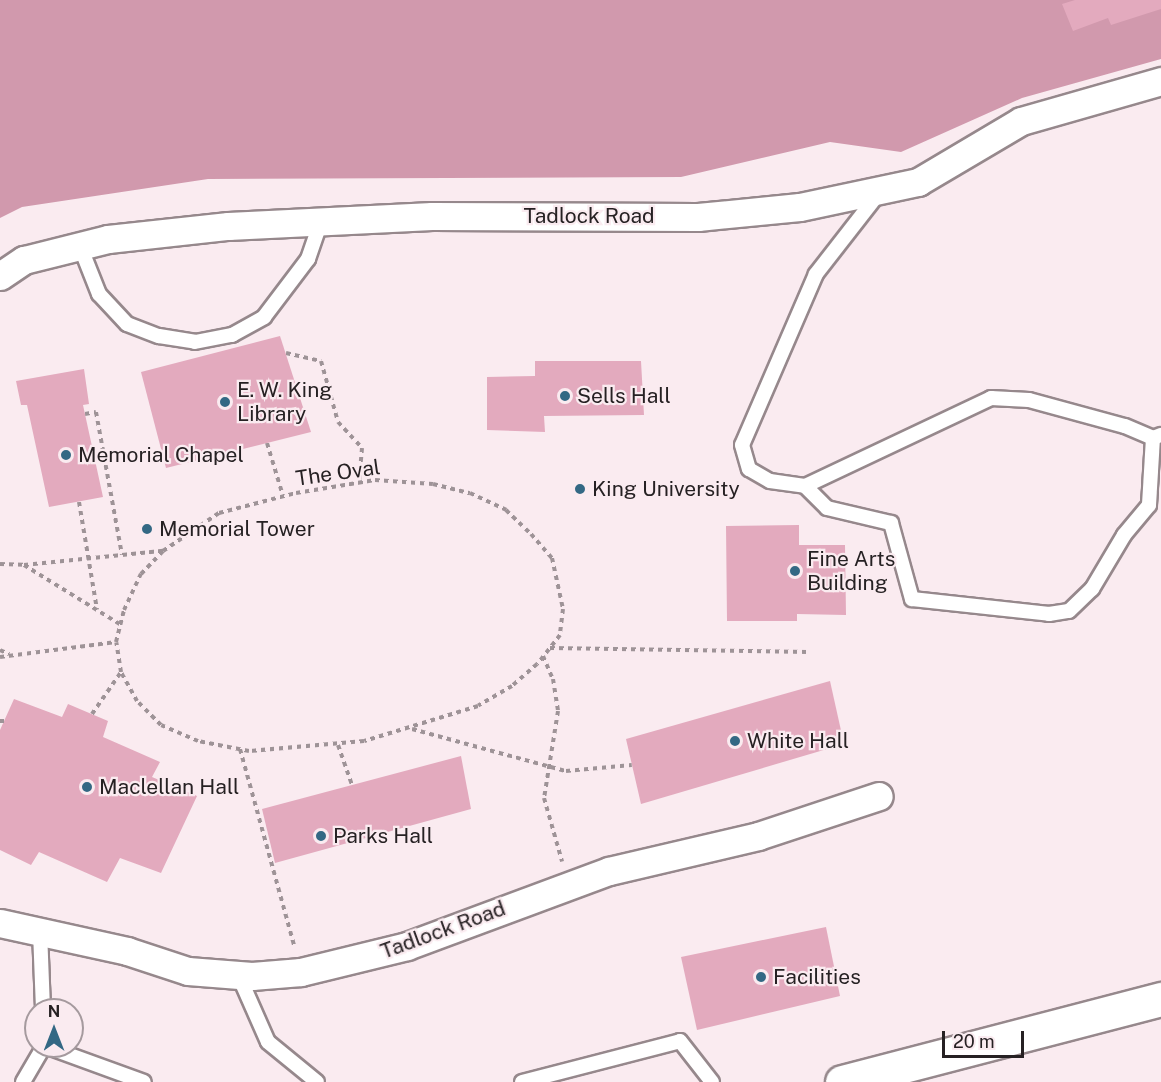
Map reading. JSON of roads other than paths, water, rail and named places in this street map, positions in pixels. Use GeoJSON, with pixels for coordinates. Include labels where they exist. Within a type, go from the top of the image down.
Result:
{"type":"FeatureCollection","features":[{"type":"Feature","properties":{"kind":"street","name":"Tadlock Road"},"geometry":{"type":"LineString","coordinates":[[0,276],[24,260],[108,239],[228,226],[432,216],[698,217],[800,207],[918,182],[1021,121],[1161,81]]}},
{"type":"Feature","properties":{"kind":"street","name":"Tadlock Road"},"geometry":{"type":"LineString","coordinates":[[0,923],[127,951],[188,971],[238,974],[301,972],[407,946],[609,870],[758,836],[879,796]]}},
{"type":"Feature","properties":{"kind":"street"},"geometry":{"type":"LineString","coordinates":[[842,1082],[1161,999]]}},
{"type":"Feature","properties":{"kind":"lane"},"geometry":{"type":"LineString","coordinates":[[805,486],[827,508],[891,523],[912,599],[1049,614],[1069,611],[1092,589],[1156,498],[1157,437],[1029,400],[991,398],[805,486],[770,482],[749,469],[742,445],[816,274],[883,189]]}},
{"type":"Feature","properties":{"kind":"lane"},"geometry":{"type":"LineString","coordinates":[[80,246],[99,294],[127,324],[159,336],[195,342],[232,335],[264,317],[308,259],[321,221]]}},
{"type":"Feature","properties":{"kind":"lane"},"geometry":{"type":"LineString","coordinates":[[40,931],[43,998]]}},
{"type":"Feature","properties":{"kind":"lane"},"geometry":{"type":"LineString","coordinates":[[238,974],[268,1042],[317,1082]]}},
{"type":"Feature","properties":{"kind":"lane"},"geometry":{"type":"LineString","coordinates":[[522,1082],[680,1041],[712,1082]]}},
{"type":"Feature","properties":{"kind":"lane"},"geometry":{"type":"LineString","coordinates":[[23,1082],[38,1058]]}},
{"type":"Feature","properties":{"kind":"lane"},"geometry":{"type":"LineString","coordinates":[[78,1058],[144,1082]]}},
{"type":"Feature","properties":{"kind":"place","name":"Sells Hall"},"geometry":{"type":"Point","coordinates":[565,396]}},
{"type":"Feature","properties":{"kind":"place","name":"E. W. King Library"},"geometry":{"type":"Point","coordinates":[225,402]}},
{"type":"Feature","properties":{"kind":"place","name":"Memorial Chapel"},"geometry":{"type":"Point","coordinates":[66,455]}},
{"type":"Feature","properties":{"kind":"place","name":"King University"},"geometry":{"type":"Point","coordinates":[580,489]}},
{"type":"Feature","properties":{"kind":"place","name":"Memorial Tower"},"geometry":{"type":"Point","coordinates":[147,529]}},
{"type":"Feature","properties":{"kind":"place","name":"Fine Arts Building"},"geometry":{"type":"Point","coordinates":[795,571]}},
{"type":"Feature","properties":{"kind":"place","name":"White Hall"},"geometry":{"type":"Point","coordinates":[735,741]}},
{"type":"Feature","properties":{"kind":"place","name":"Maclellan Hall"},"geometry":{"type":"Point","coordinates":[87,787]}},
{"type":"Feature","properties":{"kind":"place","name":"Parks Hall"},"geometry":{"type":"Point","coordinates":[321,836]}},
{"type":"Feature","properties":{"kind":"place","name":"Facilities"},"geometry":{"type":"Point","coordinates":[761,977]}}]}
